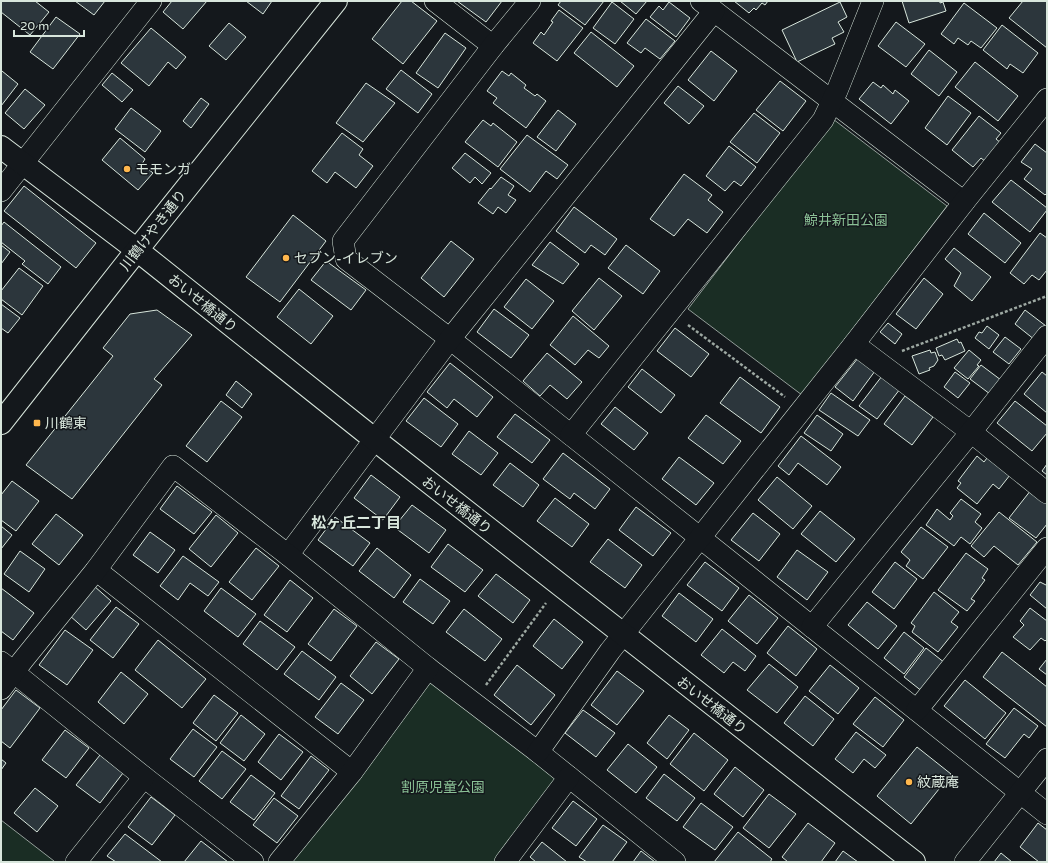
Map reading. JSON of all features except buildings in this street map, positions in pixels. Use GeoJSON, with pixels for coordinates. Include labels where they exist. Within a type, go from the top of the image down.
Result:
{"type":"FeatureCollection","features":[{"type":"Feature","properties":{"kind":"street"},"geometry":{"type":"LineString","coordinates":[[1,191],[151,1]]}},
{"type":"Feature","properties":{"kind":"street","name":"川鶴けやき通り"},"geometry":{"type":"LineString","coordinates":[[1,423],[336,1]]}},
{"type":"Feature","properties":{"kind":"street"},"geometry":{"type":"LineString","coordinates":[[436,1],[493,46]]}},
{"type":"Feature","properties":{"kind":"street"},"geometry":{"type":"LineString","coordinates":[[530,1],[493,46],[343,241],[346,259],[450,339],[1047,814]]}},
{"type":"Feature","properties":{"kind":"street"},"geometry":{"type":"LineString","coordinates":[[571,435],[823,120],[873,1]]}},
{"type":"Feature","properties":{"kind":"street"},"geometry":{"type":"LineString","coordinates":[[288,555],[450,339],[709,5],[964,202]]}},
{"type":"Feature","properties":{"kind":"street"},"geometry":{"type":"LineString","coordinates":[[538,752],[610,651],[1047,99]]}},
{"type":"Feature","properties":{"kind":"street","name":"おいせ橋通り"},"geometry":{"type":"LineString","coordinates":[[1,147],[137,250],[374,439],[914,862]]}},
{"type":"Feature","properties":{"kind":"street"},"geometry":{"type":"LineString","coordinates":[[812,627],[1047,336]]}},
{"type":"Feature","properties":{"kind":"street"},"geometry":{"type":"LineString","coordinates":[[854,344],[971,432],[1047,493]]}},
{"type":"Feature","properties":{"kind":"street"},"geometry":{"type":"LineString","coordinates":[[1,689],[8,667],[96,570],[173,466],[288,555],[428,668],[538,752],[674,862]]}},
{"type":"Feature","properties":{"kind":"street"},"geometry":{"type":"LineString","coordinates":[[917,710],[1047,548]]}},
{"type":"Feature","properties":{"kind":"street"},"geometry":{"type":"LineString","coordinates":[[96,570],[352,772]]}},
{"type":"Feature","properties":{"kind":"street"},"geometry":{"type":"LineString","coordinates":[[8,667],[144,777],[253,862]]}},
{"type":"Feature","properties":{"kind":"street"},"geometry":{"type":"LineString","coordinates":[[279,862],[352,772],[428,668]]}},
{"type":"Feature","properties":{"kind":"street"},"geometry":{"type":"LineString","coordinates":[[965,862],[1047,759]]}},
{"type":"Feature","properties":{"kind":"street"},"geometry":{"type":"LineString","coordinates":[[76,862],[144,777]]}},
{"type":"Feature","properties":{"kind":"street"},"geometry":{"type":"LineString","coordinates":[[505,862],[569,777]]}},
{"type":"Feature","properties":{"kind":"path"},"geometry":{"type":"LineString","coordinates":[[878,361],[1047,296]]}},
{"type":"Feature","properties":{"kind":"path"},"geometry":{"type":"LineString","coordinates":[[670,311],[801,410]]}},
{"type":"Feature","properties":{"kind":"path"},"geometry":{"type":"LineString","coordinates":[[473,703],[547,602]]}},
{"type":"Feature","properties":{"kind":"green space","name":"鯨井新田公園"},"geometry":{"type":"Polygon","coordinates":[[[833,119],[947,206],[802,395],[688,309],[833,119]]]}},
{"type":"Feature","properties":{"kind":"green space","name":"割原児童公園"},"geometry":{"type":"Polygon","coordinates":[[[429,679],[557,780],[495,862],[290,862],[429,679]]]}},
{"type":"Feature","properties":{"kind":"green space"},"geometry":{"type":"Polygon","coordinates":[[[1,820],[54,861],[54,862],[1,862],[1,820]]]}},
{"type":"Feature","properties":{"kind":"place","name":"モモンガ"},"geometry":{"type":"Point","coordinates":[127,169]}},
{"type":"Feature","properties":{"kind":"place","name":"セブン-イレブン"},"geometry":{"type":"Point","coordinates":[286,258]}},
{"type":"Feature","properties":{"kind":"place","name":"川鶴東"},"geometry":{"type":"Point","coordinates":[37,423]}},
{"type":"Feature","properties":{"kind":"place","name":"紋蔵庵"},"geometry":{"type":"Point","coordinates":[909,782]}},
{"type":"Feature","properties":{"kind":"district","name":"松ヶ丘二丁目"},"geometry":{"type":"Point","coordinates":[356,523]}}]}
